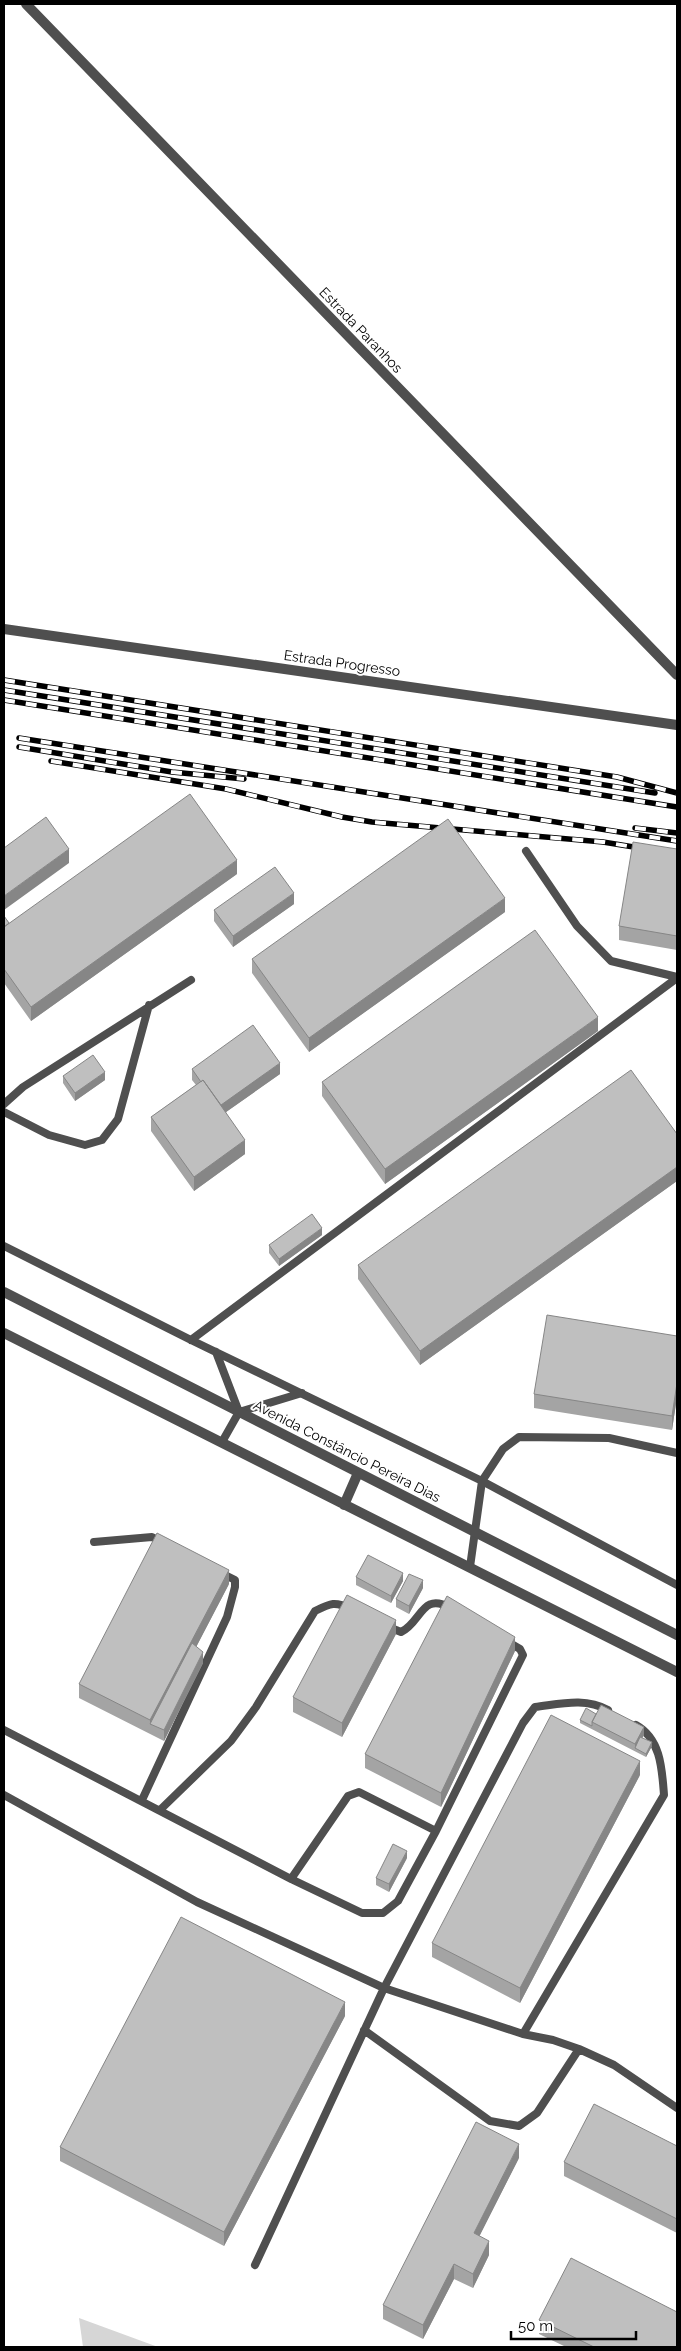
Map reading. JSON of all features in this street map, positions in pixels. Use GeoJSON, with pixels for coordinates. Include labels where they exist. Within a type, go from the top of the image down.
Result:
{"type":"FeatureCollection","features":[{"type":"Feature","properties":{"kind":"street","name":"Estrada Paranhos"},"geometry":{"type":"LineString","coordinates":[[26,4],[677,674]]}},
{"type":"Feature","properties":{"kind":"street","name":"Estrada Progresso"},"geometry":{"type":"LineString","coordinates":[[4,629],[677,725]]}},
{"type":"Feature","properties":{"kind":"street","name":"Avenida Constâncio Pereira Dias"},"geometry":{"type":"LineString","coordinates":[[4,1292],[677,1635]]}},
{"type":"Feature","properties":{"kind":"street"},"geometry":{"type":"LineString","coordinates":[[4,1333],[677,1672]]}},
{"type":"Feature","properties":{"kind":"street"},"geometry":{"type":"LineString","coordinates":[[344,1505],[358,1473]]}},
{"type":"Feature","properties":{"kind":"lane"},"geometry":{"type":"LineString","coordinates":[[526,851],[577,926],[611,961],[677,977]]}},
{"type":"Feature","properties":{"kind":"lane"},"geometry":{"type":"LineString","coordinates":[[191,1340],[677,977]]}},
{"type":"Feature","properties":{"kind":"lane"},"geometry":{"type":"LineString","coordinates":[[4,1104],[23,1087],[191,980]]}},
{"type":"Feature","properties":{"kind":"lane"},"geometry":{"type":"LineString","coordinates":[[4,1112],[49,1134],[85,1144],[102,1140],[118,1118],[149,1005]]}},
{"type":"Feature","properties":{"kind":"lane"},"geometry":{"type":"LineString","coordinates":[[4,1246],[191,1340],[482,1481],[677,1585]]}},
{"type":"Feature","properties":{"kind":"lane"},"geometry":{"type":"LineString","coordinates":[[216,1352],[239,1412]]}},
{"type":"Feature","properties":{"kind":"lane"},"geometry":{"type":"LineString","coordinates":[[222,1442],[239,1412],[302,1394]]}},
{"type":"Feature","properties":{"kind":"lane"},"geometry":{"type":"LineString","coordinates":[[470,1567],[482,1481],[503,1448],[519,1437],[609,1438],[677,1453]]}},
{"type":"Feature","properties":{"kind":"lane"},"geometry":{"type":"LineString","coordinates":[[94,1542],[152,1537],[169,1546]]}},
{"type":"Feature","properties":{"kind":"lane"},"geometry":{"type":"LineString","coordinates":[[142,1800],[227,1617],[236,1586],[235,1580],[210,1567]]}},
{"type":"Feature","properties":{"kind":"lane"},"geometry":{"type":"LineString","coordinates":[[160,1810],[231,1741],[256,1707],[315,1611],[328,1604],[339,1603],[356,1611]]}},
{"type":"Feature","properties":{"kind":"lane"},"geometry":{"type":"LineString","coordinates":[[382,1623],[399,1631],[405,1630],[425,1607],[432,1604],[442,1603],[457,1612]]}},
{"type":"Feature","properties":{"kind":"lane"},"geometry":{"type":"LineString","coordinates":[[4,1730],[291,1879],[362,1913],[383,1913],[398,1901],[436,1831],[523,1655],[520,1649],[497,1635]]}},
{"type":"Feature","properties":{"kind":"lane"},"geometry":{"type":"LineString","coordinates":[[255,2265],[384,1988],[523,1723],[535,1707],[574,1702],[598,1704],[614,1713]]}},
{"type":"Feature","properties":{"kind":"lane"},"geometry":{"type":"LineString","coordinates":[[523,2034],[664,1794],[662,1768],[652,1738],[646,1731],[630,1722]]}},
{"type":"Feature","properties":{"kind":"lane"},"geometry":{"type":"LineString","coordinates":[[291,1879],[348,1796],[358,1792],[436,1831]]}},
{"type":"Feature","properties":{"kind":"lane"},"geometry":{"type":"LineString","coordinates":[[4,1795],[197,1902],[384,1988],[523,2034],[553,2040],[579,2049],[614,2065],[677,2108]]}},
{"type":"Feature","properties":{"kind":"lane"},"geometry":{"type":"LineString","coordinates":[[364,2030],[490,2121],[518,2126],[538,2114],[579,2049]]}},
{"type":"Feature","properties":{"kind":"shaded area"},"geometry":{"type":"Polygon","coordinates":[[[79,2318],[158,2347],[83,2347],[79,2318]]]}},
{"type":"Feature","properties":{"kind":"building"},"geometry":{"type":"Polygon","coordinates":[[[190,794],[237,860],[31,1007],[4,969],[4,927],[190,794]]]}},
{"type":"Feature","properties":{"kind":"building"},"geometry":{"type":"Polygon","coordinates":[[[46,817],[69,849],[4,896],[4,848],[46,817]]]}},
{"type":"Feature","properties":{"kind":"building"},"geometry":{"type":"Polygon","coordinates":[[[448,819],[505,898],[309,1038],[252,959],[448,819]]]}},
{"type":"Feature","properties":{"kind":"building"},"geometry":{"type":"Polygon","coordinates":[[[633,842],[677,849],[677,936],[619,926],[633,842]]]}},
{"type":"Feature","properties":{"kind":"building"},"geometry":{"type":"Polygon","coordinates":[[[275,867],[294,893],[233,936],[214,910],[275,867]]]}},
{"type":"Feature","properties":{"kind":"building"},"geometry":{"type":"Polygon","coordinates":[[[4,916],[9,923],[4,927],[4,916]]]}},
{"type":"Feature","properties":{"kind":"building"},"geometry":{"type":"Polygon","coordinates":[[[535,930],[598,1017],[385,1169],[322,1082],[535,930]]]}},
{"type":"Feature","properties":{"kind":"building"},"geometry":{"type":"Polygon","coordinates":[[[253,1025],[280,1063],[221,1105],[203,1080],[201,1082],[192,1069],[253,1025]]]}},
{"type":"Feature","properties":{"kind":"building"},"geometry":{"type":"Polygon","coordinates":[[[93,1055],[105,1072],[75,1093],[63,1076],[93,1055]]]}},
{"type":"Feature","properties":{"kind":"building"},"geometry":{"type":"Polygon","coordinates":[[[631,1070],[677,1134],[677,1167],[420,1351],[358,1265],[631,1070]]]}},
{"type":"Feature","properties":{"kind":"building"},"geometry":{"type":"Polygon","coordinates":[[[203,1080],[245,1140],[194,1177],[151,1117],[203,1080]]]}},
{"type":"Feature","properties":{"kind":"building"},"geometry":{"type":"Polygon","coordinates":[[[312,1214],[322,1228],[279,1259],[269,1245],[312,1214]]]}},
{"type":"Feature","properties":{"kind":"building"},"geometry":{"type":"Polygon","coordinates":[[[547,1315],[677,1336],[677,1383],[672,1416],[534,1394],[547,1315]]]}},
{"type":"Feature","properties":{"kind":"building"},"geometry":{"type":"Polygon","coordinates":[[[157,1533],[229,1570],[150,1720],[79,1684],[157,1533]]]}},
{"type":"Feature","properties":{"kind":"building"},"geometry":{"type":"Polygon","coordinates":[[[368,1555],[403,1573],[391,1596],[356,1577],[368,1555]]]}},
{"type":"Feature","properties":{"kind":"building"},"geometry":{"type":"Polygon","coordinates":[[[409,1574],[423,1580],[409,1606],[396,1599],[409,1574]]]}},
{"type":"Feature","properties":{"kind":"building"},"geometry":{"type":"Polygon","coordinates":[[[347,1595],[396,1620],[342,1723],[293,1697],[347,1595]]]}},
{"type":"Feature","properties":{"kind":"building"},"geometry":{"type":"Polygon","coordinates":[[[447,1596],[515,1637],[441,1793],[365,1754],[447,1596]]]}},
{"type":"Feature","properties":{"kind":"building"},"geometry":{"type":"Polygon","coordinates":[[[192,1643],[203,1652],[164,1730],[150,1724],[192,1643]]]}},
{"type":"Feature","properties":{"kind":"building"},"geometry":{"type":"Polygon","coordinates":[[[601,1705],[644,1727],[635,1744],[592,1722],[601,1705]]]}},
{"type":"Feature","properties":{"kind":"building"},"geometry":{"type":"Polygon","coordinates":[[[586,1708],[596,1714],[592,1726],[580,1720],[586,1708]]]}},
{"type":"Feature","properties":{"kind":"building"},"geometry":{"type":"Polygon","coordinates":[[[551,1715],[640,1761],[520,1988],[432,1943],[551,1715]]]}},
{"type":"Feature","properties":{"kind":"building"},"geometry":{"type":"Polygon","coordinates":[[[640,1737],[652,1742],[646,1754],[635,1748],[640,1737]]]}},
{"type":"Feature","properties":{"kind":"building"},"geometry":{"type":"Polygon","coordinates":[[[393,1844],[407,1851],[389,1884],[376,1878],[393,1844]]]}},
{"type":"Feature","properties":{"kind":"building"},"geometry":{"type":"Polygon","coordinates":[[[181,1917],[345,2002],[224,2232],[60,2147],[181,1917]]]}},
{"type":"Feature","properties":{"kind":"building"},"geometry":{"type":"Polygon","coordinates":[[[594,2104],[677,2146],[677,2219],[564,2162],[594,2104]]]}},
{"type":"Feature","properties":{"kind":"building"},"geometry":{"type":"Polygon","coordinates":[[[476,2122],[519,2144],[474,2233],[489,2241],[473,2274],[454,2264],[423,2325],[383,2305],[476,2122]]]}},
{"type":"Feature","properties":{"kind":"building"},"geometry":{"type":"Polygon","coordinates":[[[571,2258],[677,2312],[677,2347],[594,2347],[539,2320],[571,2258]]]}},
{"type":"Feature","properties":{"kind":"railway"},"geometry":{"type":"LineString","coordinates":[[4,680],[617,777],[677,793]]}},
{"type":"Feature","properties":{"kind":"railway"},"geometry":{"type":"LineString","coordinates":[[4,690],[655,793]]}},
{"type":"Feature","properties":{"kind":"railway"},"geometry":{"type":"LineString","coordinates":[[4,700],[677,807]]}},
{"type":"Feature","properties":{"kind":"railway"},"geometry":{"type":"LineString","coordinates":[[19,738],[677,841]]}},
{"type":"Feature","properties":{"kind":"railway"},"geometry":{"type":"LineString","coordinates":[[19,747],[172,772],[244,779]]}},
{"type":"Feature","properties":{"kind":"railway"},"geometry":{"type":"LineString","coordinates":[[51,761],[226,789],[342,817],[372,822],[603,842],[646,849]]}},
{"type":"Feature","properties":{"kind":"railway"},"geometry":{"type":"LineString","coordinates":[[635,828],[677,833]]}}]}
